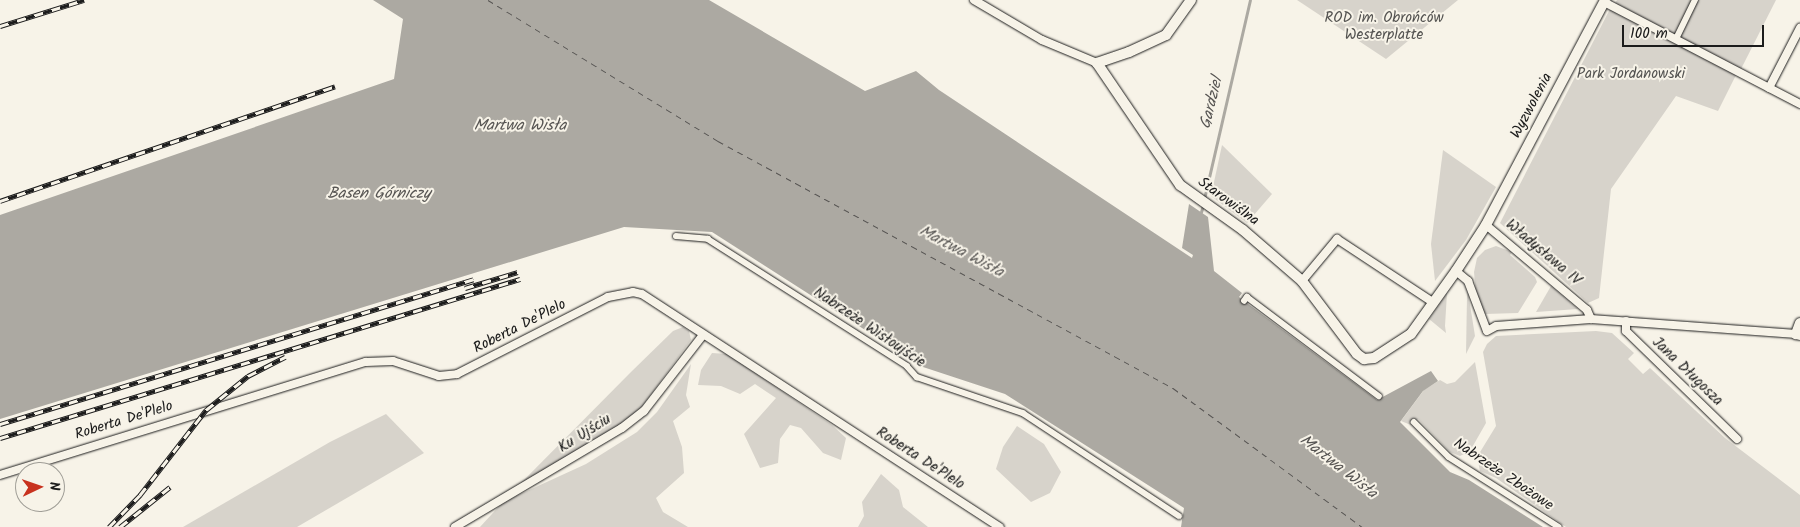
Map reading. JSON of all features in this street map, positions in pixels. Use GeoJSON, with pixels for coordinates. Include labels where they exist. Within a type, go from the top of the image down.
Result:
{"type":"FeatureCollection","features":[{"type":"Feature","properties":{"kind":"street"},"geometry":{"type":"LineString","coordinates":[[974,0],[1042,40],[1097,63],[1130,52],[1166,35],[1191,0]]}},
{"type":"Feature","properties":{"kind":"street"},"geometry":{"type":"LineString","coordinates":[[1676,39],[1696,0]]}},
{"type":"Feature","properties":{"kind":"street"},"geometry":{"type":"LineString","coordinates":[[1604,1],[1800,104]]}},
{"type":"Feature","properties":{"kind":"street","name":"Wyzwolenia"},"geometry":{"type":"LineString","coordinates":[[1486,225],[1604,1]]}},
{"type":"Feature","properties":{"kind":"street"},"geometry":{"type":"LineString","coordinates":[[1769,88],[1800,28]]}},
{"type":"Feature","properties":{"kind":"street","name":"Starowiślna"},"geometry":{"type":"LineString","coordinates":[[1097,63],[1171,174],[1191,195],[1244,230],[1302,281],[1357,354],[1364,359],[1374,358],[1410,334],[1456,271]]}},
{"type":"Feature","properties":{"kind":"street","name":"Władysława IV"},"geometry":{"type":"LineString","coordinates":[[1456,271],[1486,225],[1587,310],[1592,319]]}},
{"type":"Feature","properties":{"kind":"street","name":"Nabrzeże Wisłoujście"},"geometry":{"type":"LineString","coordinates":[[676,236],[708,239],[907,366],[917,377],[1022,413],[1179,516]]}},
{"type":"Feature","properties":{"kind":"street"},"geometry":{"type":"LineString","coordinates":[[1302,281],[1337,239],[1434,302]]}},
{"type":"Feature","properties":{"kind":"street"},"geometry":{"type":"LineString","coordinates":[[1456,271],[1468,281],[1487,331],[1496,326],[1592,319],[1798,335],[1800,323]]}},
{"type":"Feature","properties":{"kind":"street","name":"Roberta De'Plelo"},"geometry":{"type":"LineString","coordinates":[[0,474],[366,362],[393,361],[439,376],[457,374],[622,292],[642,294],[702,335],[1000,527]]}},
{"type":"Feature","properties":{"kind":"street"},"geometry":{"type":"LineString","coordinates":[[1244,301],[1246,298],[1379,396]]}},
{"type":"Feature","properties":{"kind":"street","name":"Jana Długosza"},"geometry":{"type":"LineString","coordinates":[[1626,321],[1626,331],[1737,439]]}},
{"type":"Feature","properties":{"kind":"street","name":"Ku Ujściu"},"geometry":{"type":"LineString","coordinates":[[455,527],[622,428],[644,411],[702,335]]}},
{"type":"Feature","properties":{"kind":"street","name":"Nabrzeże Zbożowe"},"geometry":{"type":"LineString","coordinates":[[1414,422],[1449,457],[1559,527]]}},
{"type":"Feature","properties":{"kind":"green space","name":"ROD im. Obrońców Westerplatte"},"geometry":{"type":"Polygon","coordinates":[[[1297,0],[1458,0],[1386,59],[1297,0]]]}},
{"type":"Feature","properties":{"kind":"green space"},"geometry":{"type":"Polygon","coordinates":[[[1617,0],[1776,0],[1741,69],[1615,3],[1617,0]]]}},
{"type":"Feature","properties":{"kind":"green space","name":"Park Jordanowski"},"geometry":{"type":"Polygon","coordinates":[[[1610,9],[1736,75],[1718,111],[1676,96],[1611,189],[1599,298],[1588,303],[1500,223],[1610,9]]]}},
{"type":"Feature","properties":{"kind":"green space"},"geometry":{"type":"Polygon","coordinates":[[[1222,145],[1272,194],[1247,223],[1211,196],[1222,145]]]}},
{"type":"Feature","properties":{"kind":"green space"},"geometry":{"type":"Polygon","coordinates":[[[1443,150],[1496,187],[1466,240],[1435,281],[1431,244],[1443,150]]]}},
{"type":"Feature","properties":{"kind":"green space"},"geometry":{"type":"Polygon","coordinates":[[[1496,246],[1512,252],[1510,255],[1535,277],[1537,282],[1518,313],[1485,314],[1476,295],[1474,272],[1477,258],[1485,250],[1496,246]]]}},
{"type":"Feature","properties":{"kind":"green space"},"geometry":{"type":"Polygon","coordinates":[[[1551,286],[1578,309],[1536,312],[1551,286]]]}},
{"type":"Feature","properties":{"kind":"green space"},"geometry":{"type":"Polygon","coordinates":[[[1468,292],[1475,336],[1466,354],[1467,296],[1468,292]]]}},
{"type":"Feature","properties":{"kind":"green space"},"geometry":{"type":"Polygon","coordinates":[[[1447,293],[1445,326],[1446,333],[1429,319],[1447,293]]]}},
{"type":"Feature","properties":{"kind":"green space"},"geometry":{"type":"Polygon","coordinates":[[[683,327],[689,331],[691,340],[641,408],[623,423],[519,485],[673,331],[683,327]]]}},
{"type":"Feature","properties":{"kind":"green space"},"geometry":{"type":"Polygon","coordinates":[[[1596,331],[1612,333],[1634,353],[1628,359],[1643,374],[1650,368],[1725,438],[1800,495],[1800,527],[1566,527],[1496,478],[1480,471],[1477,457],[1496,426],[1483,352],[1487,344],[1496,336],[1596,331]]]}},
{"type":"Feature","properties":{"kind":"green space"},"geometry":{"type":"Polygon","coordinates":[[[712,353],[727,354],[832,425],[846,438],[841,460],[823,453],[801,428],[790,425],[780,439],[778,463],[760,468],[744,434],[776,398],[755,384],[740,394],[721,386],[698,385],[701,370],[712,353]]]}},
{"type":"Feature","properties":{"kind":"green space"},"geometry":{"type":"Polygon","coordinates":[[[1475,362],[1486,423],[1470,451],[1460,456],[1450,452],[1418,419],[1411,425],[1401,421],[1424,390],[1440,380],[1447,384],[1455,382],[1475,362]]]}},
{"type":"Feature","properties":{"kind":"green space"},"geometry":{"type":"Polygon","coordinates":[[[691,364],[686,395],[690,407],[673,421],[682,447],[684,473],[656,498],[663,512],[688,527],[480,527],[503,502],[586,464],[637,432],[657,412],[691,364]]]}},
{"type":"Feature","properties":{"kind":"green space"},"geometry":{"type":"Polygon","coordinates":[[[386,414],[424,453],[297,527],[183,527],[330,442],[386,414]]]}},
{"type":"Feature","properties":{"kind":"green space"},"geometry":{"type":"Polygon","coordinates":[[[1017,426],[1044,444],[1061,472],[1050,493],[1031,502],[996,469],[1003,447],[1017,426]]]}},
{"type":"Feature","properties":{"kind":"green space"},"geometry":{"type":"Polygon","coordinates":[[[881,474],[899,490],[903,507],[928,527],[858,527],[864,516],[862,502],[881,474]]]}},
{"type":"Feature","properties":{"kind":"water","name":"Martwa Wisła"},"geometry":{"type":"Polygon","coordinates":[[[373,0],[709,0],[865,91],[916,71],[939,90],[1192,258],[1193,255],[1182,248],[1189,204],[1208,217],[1214,271],[1242,293],[1239,297],[1244,301],[1377,400],[1431,371],[1438,381],[1423,391],[1400,422],[1450,472],[1469,480],[1543,527],[1181,527],[1184,508],[1005,394],[923,367],[712,232],[624,227],[0,419],[0,215],[394,79],[403,19],[373,0]]]}},
{"type":"Feature","properties":{"kind":"waterway","name":"Gardziel"},"geometry":{"type":"LineString","coordinates":[[1204,199],[1250,0]]}},
{"type":"Feature","properties":{"kind":"waterway","name":"Gardziel"},"geometry":{"type":"LineString","coordinates":[[1201,212],[1203,205]]}},
{"type":"Feature","properties":{"kind":"ferry route"},"geometry":{"type":"LineString","coordinates":[[488,0],[718,141],[1173,388],[1362,527]]}},
{"type":"Feature","properties":{"kind":"railway"},"geometry":{"type":"LineString","coordinates":[[0,26],[84,0]]}},
{"type":"Feature","properties":{"kind":"railway"},"geometry":{"type":"LineString","coordinates":[[0,201],[335,86]]}},
{"type":"Feature","properties":{"kind":"railway"},"geometry":{"type":"LineString","coordinates":[[465,288],[518,272]]}},
{"type":"Feature","properties":{"kind":"railway"},"geometry":{"type":"LineString","coordinates":[[0,424],[473,279]]}},
{"type":"Feature","properties":{"kind":"railway"},"geometry":{"type":"LineString","coordinates":[[0,438],[520,279]]}},
{"type":"Feature","properties":{"kind":"railway"},"geometry":{"type":"LineString","coordinates":[[109,527],[140,495],[206,410],[248,376],[285,357]]}},
{"type":"Feature","properties":{"kind":"railway"},"geometry":{"type":"LineString","coordinates":[[120,527],[170,487]]}},
{"type":"Feature","properties":{"kind":"water label","name":"Basen Górniczy"},"geometry":{"type":"Point","coordinates":[379,194]}}]}
